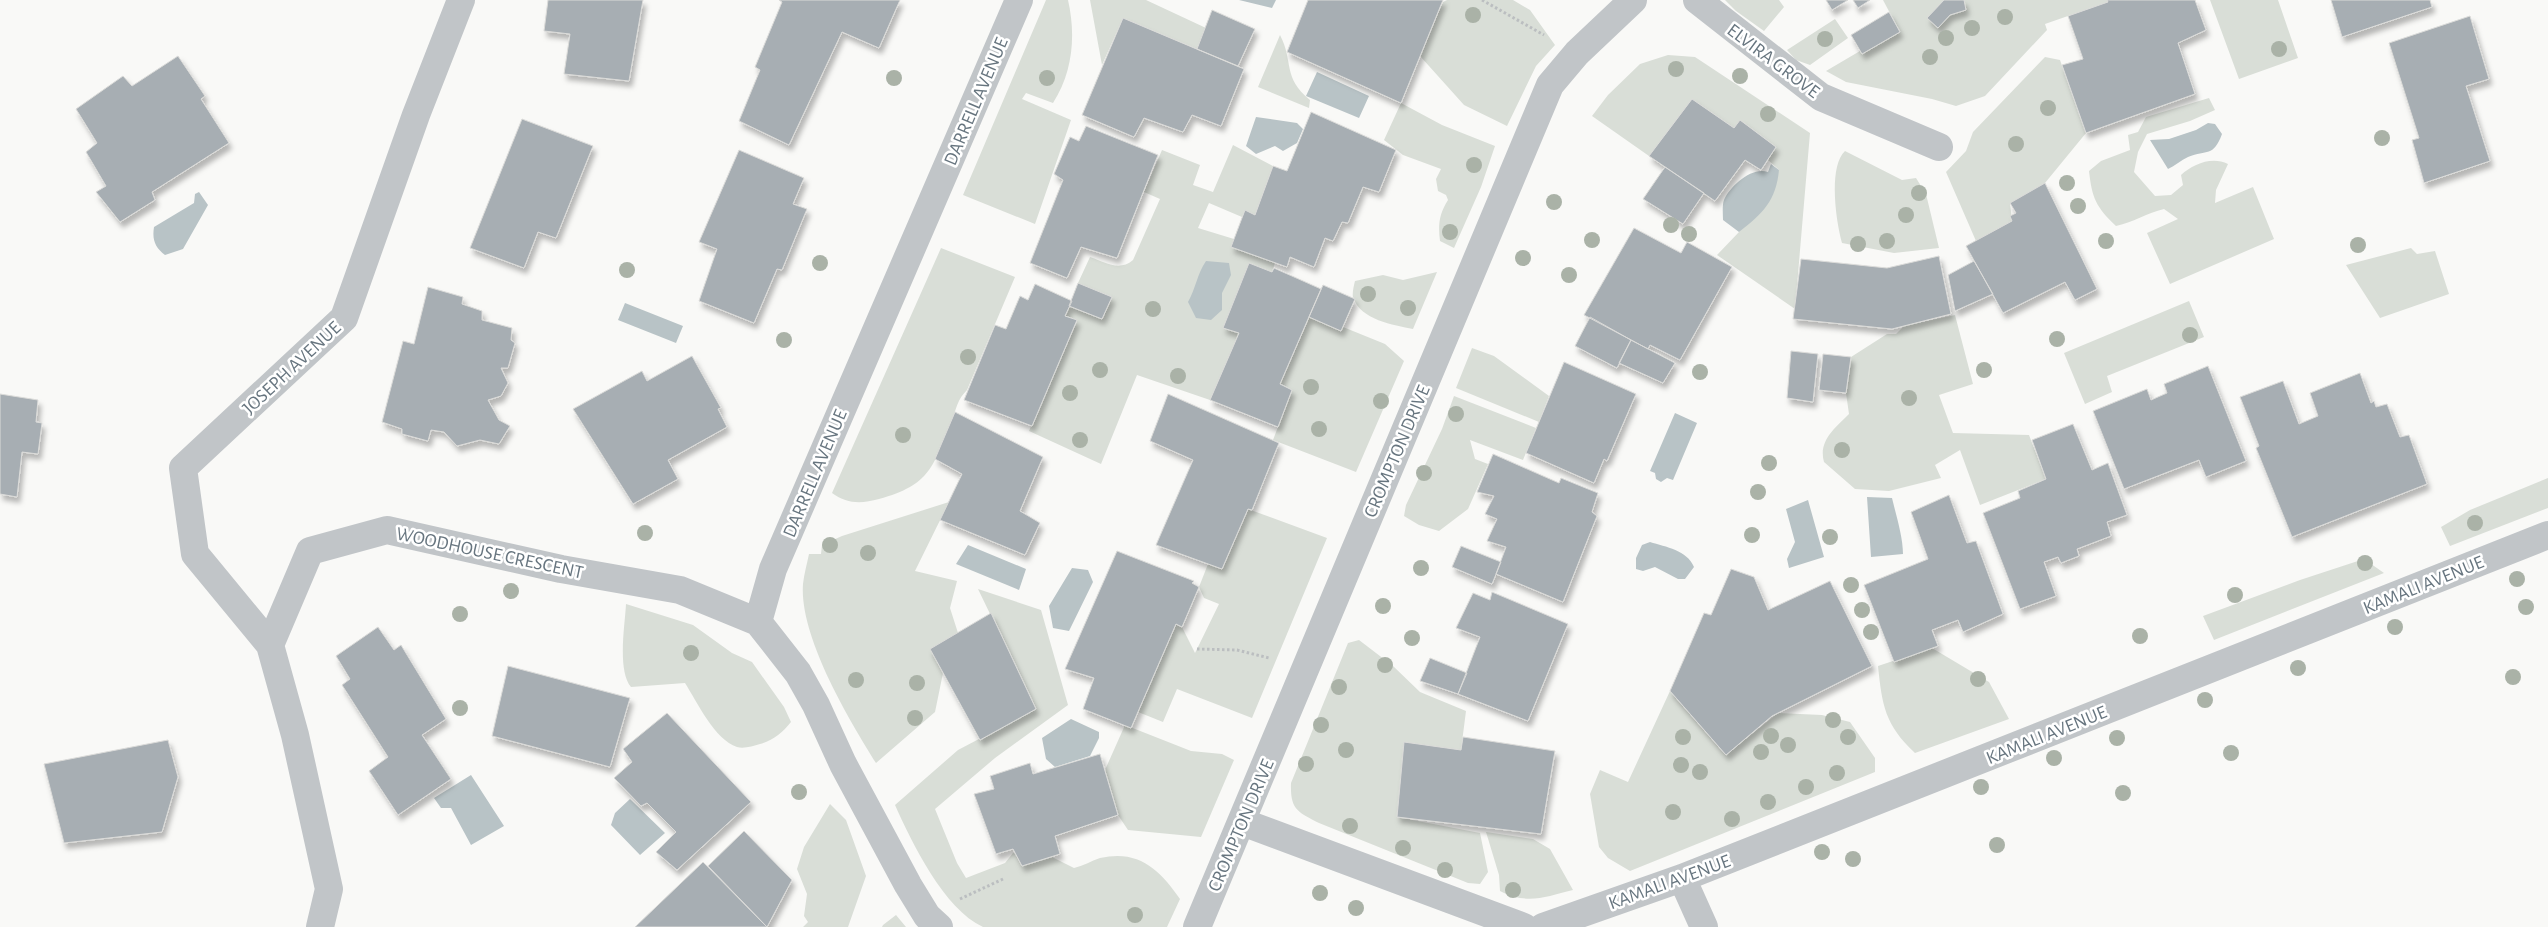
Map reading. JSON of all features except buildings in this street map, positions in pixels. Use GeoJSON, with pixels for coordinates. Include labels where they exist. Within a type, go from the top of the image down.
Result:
{"type":"FeatureCollection","features":[{"type":"Feature","properties":{"kind":"street","name":"JOSEPH AVENUE"},"geometry":{"type":"LineString","coordinates":[[270,645],[195,554],[183,468],[344,318],[416,115],[461,0]]}},
{"type":"Feature","properties":{"kind":"street","name":"DARRELL AVENUE"},"geometry":{"type":"LineString","coordinates":[[758,622],[773,569],[1019,0]]}},
{"type":"Feature","properties":{"kind":"street","name":"CROMPTON DRIVE"},"geometry":{"type":"LineString","coordinates":[[1197,927],[1550,85],[1577,53],[1633,0]]}},
{"type":"Feature","properties":{"kind":"street","name":"ELVIRA GROVE"},"geometry":{"type":"LineString","coordinates":[[1696,0],[1821,97],[1940,147]]}},
{"type":"Feature","properties":{"kind":"street","name":"WOODHOUSE CRESCENT"},"geometry":{"type":"LineString","coordinates":[[270,645],[310,551],[387,530],[561,569],[680,590],[758,622]]}},
{"type":"Feature","properties":{"kind":"street","name":"KAMALI AVENUE"},"geometry":{"type":"LineString","coordinates":[[1542,927],[1682,878],[2548,535]]}},
{"type":"Feature","properties":{"kind":"street"},"geometry":{"type":"LineString","coordinates":[[758,622],[798,673],[908,885],[927,916],[939,927]]}},
{"type":"Feature","properties":{"kind":"street"},"geometry":{"type":"LineString","coordinates":[[270,645],[295,735],[329,889],[320,927]]}},
{"type":"Feature","properties":{"kind":"street"},"geometry":{"type":"LineString","coordinates":[[1242,822],[1524,927]]}},
{"type":"Feature","properties":{"kind":"street"},"geometry":{"type":"LineString","coordinates":[[1682,878],[1704,927]]}},
{"type":"Feature","properties":{"kind":"path"},"geometry":{"type":"LineString","coordinates":[[1482,0],[1577,53]]}},
{"type":"Feature","properties":{"kind":"path"},"geometry":{"type":"LineString","coordinates":[[1197,649],[1237,650]]}},
{"type":"Feature","properties":{"kind":"path"},"geometry":{"type":"LineString","coordinates":[[976,891],[1003,879]]}},
{"type":"Feature","properties":{"kind":"shaded area"},"geometry":{"type":"Polygon","coordinates":[[[1046,0],[1068,0],[1072,27],[1069,66],[1060,91],[1053,103],[1026,93],[1022,99],[1071,120],[1035,224],[963,195],[1046,0]]]}},
{"type":"Feature","properties":{"kind":"shaded area"},"geometry":{"type":"Polygon","coordinates":[[[1090,0],[1146,0],[1206,28],[1197,49],[1123,18],[1102,65],[1090,0]]]}},
{"type":"Feature","properties":{"kind":"shaded area"},"geometry":{"type":"Polygon","coordinates":[[[1239,0],[1276,0],[1272,8],[1239,0]]]}},
{"type":"Feature","properties":{"kind":"shaded area"},"geometry":{"type":"Polygon","coordinates":[[[1447,0],[1513,0],[1530,10],[1555,45],[1536,66],[1507,126],[1464,105],[1420,56],[1443,2],[1447,0]]]}},
{"type":"Feature","properties":{"kind":"shaded area"},"geometry":{"type":"Polygon","coordinates":[[[1725,0],[1779,0],[1784,7],[1764,31],[1736,11],[1725,0]]]}},
{"type":"Feature","properties":{"kind":"shaded area"},"geometry":{"type":"Polygon","coordinates":[[[1883,0],[1944,0],[1927,18],[1938,27],[1950,15],[1966,10],[1964,0],[2107,0],[2108,2],[2045,24],[2047,30],[1985,96],[1956,106],[1932,99],[1846,82],[1826,71],[1860,51],[1862,54],[1900,32],[1883,0]]]}},
{"type":"Feature","properties":{"kind":"shaded area"},"geometry":{"type":"Polygon","coordinates":[[[2210,0],[2278,0],[2298,58],[2239,79],[2210,0]]]}},
{"type":"Feature","properties":{"kind":"shaded area"},"geometry":{"type":"Polygon","coordinates":[[[1835,19],[1848,38],[1810,65],[1796,60],[1787,50],[1835,19]]]}},
{"type":"Feature","properties":{"kind":"shaded area"},"geometry":{"type":"Polygon","coordinates":[[[1280,35],[1295,84],[1310,100],[1309,108],[1258,87],[1280,35]]]}},
{"type":"Feature","properties":{"kind":"shaded area"},"geometry":{"type":"Polygon","coordinates":[[[1668,55],[1695,57],[1810,133],[1795,309],[1717,255],[1739,232],[1779,170],[1767,159],[1776,147],[1740,120],[1734,128],[1692,99],[1649,156],[1592,116],[1608,95],[1640,64],[1668,55]]]}},
{"type":"Feature","properties":{"kind":"shaded area"},"geometry":{"type":"Polygon","coordinates":[[[2045,57],[2060,60],[2086,133],[2045,183],[2010,203],[2012,221],[1976,241],[1946,172],[1966,151],[1973,132],[2045,57]]]}},
{"type":"Feature","properties":{"kind":"shaded area"},"geometry":{"type":"Polygon","coordinates":[[[1317,72],[1369,96],[1359,118],[1306,96],[1317,72]]]}},
{"type":"Feature","properties":{"kind":"shaded area"},"geometry":{"type":"Polygon","coordinates":[[[2209,98],[2215,110],[2190,121],[2147,134],[2138,152],[2134,172],[2155,196],[2171,195],[2183,185],[2181,175],[2191,168],[2209,161],[2228,164],[2216,190],[2215,203],[2253,187],[2274,239],[2170,284],[2147,233],[2178,219],[2164,209],[2116,226],[2096,202],[2089,171],[2101,161],[2130,150],[2128,135],[2138,132],[2146,117],[2209,98]]]}},
{"type":"Feature","properties":{"kind":"shaded area"},"geometry":{"type":"Polygon","coordinates":[[[1401,103],[1442,125],[1495,146],[1481,187],[1454,248],[1440,241],[1440,220],[1448,200],[1446,195],[1438,191],[1436,179],[1441,169],[1403,155],[1384,140],[1401,103]]]}},
{"type":"Feature","properties":{"kind":"shaded area"},"geometry":{"type":"Polygon","coordinates":[[[1256,117],[1297,123],[1303,129],[1297,143],[1283,151],[1275,146],[1256,154],[1246,146],[1256,117]]]}},
{"type":"Feature","properties":{"kind":"shaded area"},"geometry":{"type":"Polygon","coordinates":[[[2208,123],[2215,124],[2222,134],[2216,147],[2209,152],[2188,157],[2168,169],[2150,140],[2169,139],[2196,130],[2208,123]]]}},
{"type":"Feature","properties":{"kind":"shaded area"},"geometry":{"type":"Polygon","coordinates":[[[1233,145],[1273,166],[1255,215],[1245,210],[1242,217],[1209,203],[1198,228],[1234,239],[1275,263],[1272,272],[1249,264],[1223,328],[1239,333],[1210,400],[1137,375],[1101,464],[1029,431],[1077,321],[1065,316],[1069,306],[1102,319],[1111,297],[1078,283],[1090,257],[1117,266],[1128,264],[1133,260],[1160,199],[1144,192],[1162,150],[1200,165],[1193,185],[1213,192],[1233,145]]]}},
{"type":"Feature","properties":{"kind":"shaded area"},"geometry":{"type":"Polygon","coordinates":[[[1845,151],[1902,180],[1916,178],[1926,194],[1939,248],[1894,253],[1842,243],[1836,209],[1835,182],[1840,159],[1845,151]]]}},
{"type":"Feature","properties":{"kind":"shaded area"},"geometry":{"type":"Polygon","coordinates":[[[1771,164],[1779,170],[1775,190],[1767,206],[1739,232],[1723,220],[1724,200],[1731,189],[1742,178],[1755,172],[1768,172],[1771,164]]]}},
{"type":"Feature","properties":{"kind":"shaded area"},"geometry":{"type":"Polygon","coordinates":[[[199,192],[208,205],[183,249],[165,255],[155,243],[153,236],[154,227],[194,203],[195,194],[199,192]]]}},
{"type":"Feature","properties":{"kind":"shaded area"},"geometry":{"type":"Polygon","coordinates":[[[941,248],[1015,277],[967,390],[959,400],[940,450],[928,472],[910,487],[879,499],[854,502],[838,497],[832,493],[941,248]]]}},
{"type":"Feature","properties":{"kind":"shaded area"},"geometry":{"type":"Polygon","coordinates":[[[2411,248],[2417,254],[2435,251],[2449,294],[2380,318],[2346,265],[2411,248]]]}},
{"type":"Feature","properties":{"kind":"shaded area"},"geometry":{"type":"Polygon","coordinates":[[[1206,261],[1229,263],[1231,275],[1222,293],[1222,310],[1211,320],[1196,318],[1188,302],[1206,261]]]}},
{"type":"Feature","properties":{"kind":"shaded area"},"geometry":{"type":"Polygon","coordinates":[[[1437,272],[1413,329],[1378,320],[1370,316],[1357,305],[1353,297],[1355,281],[1383,275],[1403,280],[1437,272]]]}},
{"type":"Feature","properties":{"kind":"shaded area"},"geometry":{"type":"Polygon","coordinates":[[[2189,301],[2204,337],[2107,376],[2112,392],[2085,404],[2064,353],[2189,301]]]}},
{"type":"Feature","properties":{"kind":"shaded area"},"geometry":{"type":"Polygon","coordinates":[[[625,303],[683,326],[676,343],[618,320],[625,303]]]}},
{"type":"Feature","properties":{"kind":"shaded area"},"geometry":{"type":"Polygon","coordinates":[[[1311,314],[1385,344],[1404,361],[1356,472],[1273,440],[1292,390],[1280,384],[1311,314]]]}},
{"type":"Feature","properties":{"kind":"shaded area"},"geometry":{"type":"Polygon","coordinates":[[[1955,315],[1973,384],[1939,395],[1953,433],[2029,435],[2046,479],[1980,505],[1960,450],[1935,465],[1941,478],[1889,491],[1855,489],[1824,462],[1823,454],[1823,448],[1829,435],[1849,414],[1846,393],[1851,357],[1887,334],[1896,334],[1904,326],[1955,315]]]}},
{"type":"Feature","properties":{"kind":"shaded area"},"geometry":{"type":"Polygon","coordinates":[[[1472,348],[1494,356],[1549,396],[1539,422],[1456,388],[1472,348]]]}},
{"type":"Feature","properties":{"kind":"shaded area"},"geometry":{"type":"Polygon","coordinates":[[[1454,396],[1536,428],[1523,460],[1470,440],[1475,459],[1488,464],[1468,509],[1439,531],[1419,525],[1404,516],[1406,505],[1442,429],[1454,396]]]}},
{"type":"Feature","properties":{"kind":"shaded area"},"geometry":{"type":"Polygon","coordinates":[[[1675,413],[1697,423],[1673,480],[1667,478],[1661,482],[1656,479],[1655,473],[1650,471],[1675,413]]]}},
{"type":"Feature","properties":{"kind":"shaded area"},"geometry":{"type":"Polygon","coordinates":[[[2548,478],[2548,508],[2450,546],[2441,527],[2470,510],[2548,478]]]}},
{"type":"Feature","properties":{"kind":"shaded area"},"geometry":{"type":"Polygon","coordinates":[[[1867,497],[1892,498],[1901,533],[1903,554],[1871,557],[1867,497]]]}},
{"type":"Feature","properties":{"kind":"shaded area"},"geometry":{"type":"Polygon","coordinates":[[[1808,500],[1824,557],[1789,568],[1787,559],[1795,542],[1786,509],[1808,500]]]}},
{"type":"Feature","properties":{"kind":"shaded area"},"geometry":{"type":"Polygon","coordinates":[[[949,502],[915,571],[957,581],[950,608],[958,633],[931,649],[943,673],[935,712],[876,763],[828,677],[809,628],[804,605],[803,584],[809,554],[821,554],[822,545],[842,536],[949,502]]]}},
{"type":"Feature","properties":{"kind":"shaded area"},"geometry":{"type":"Polygon","coordinates":[[[1248,509],[1327,538],[1252,718],[1177,689],[1163,722],[1138,712],[1176,624],[1182,627],[1195,653],[1219,604],[1204,598],[1199,587],[1208,564],[1222,569],[1248,509]]]}},
{"type":"Feature","properties":{"kind":"shaded area"},"geometry":{"type":"Polygon","coordinates":[[[1650,542],[1675,550],[1691,561],[1694,567],[1685,579],[1678,579],[1655,567],[1643,571],[1636,569],[1636,558],[1642,545],[1650,542]]]}},
{"type":"Feature","properties":{"kind":"shaded area"},"geometry":{"type":"Polygon","coordinates":[[[968,545],[1026,569],[1019,590],[956,564],[968,545]]]}},
{"type":"Feature","properties":{"kind":"shaded area"},"geometry":{"type":"Polygon","coordinates":[[[2364,559],[2384,573],[2214,640],[2203,616],[2300,580],[2364,559]]]}},
{"type":"Feature","properties":{"kind":"shaded area"},"geometry":{"type":"Polygon","coordinates":[[[1072,568],[1088,570],[1093,582],[1069,631],[1053,628],[1049,606],[1072,568]]]}},
{"type":"Feature","properties":{"kind":"shaded area"},"geometry":{"type":"Polygon","coordinates":[[[978,589],[1041,610],[1068,705],[995,758],[935,809],[957,863],[966,878],[1005,863],[1013,853],[1016,853],[1022,866],[1052,857],[1074,868],[1100,858],[1114,856],[1137,859],[1147,864],[1165,879],[1180,899],[1167,927],[983,927],[955,906],[942,891],[920,856],[895,805],[958,750],[1036,709],[978,589]]]}},
{"type":"Feature","properties":{"kind":"shaded area"},"geometry":{"type":"Polygon","coordinates":[[[626,604],[693,625],[732,653],[752,662],[784,707],[791,722],[774,738],[749,747],[737,747],[721,737],[714,729],[685,683],[631,687],[624,670],[623,659],[626,604]]]}},
{"type":"Feature","properties":{"kind":"shaded area"},"geometry":{"type":"Polygon","coordinates":[[[1359,640],[1393,666],[1420,692],[1466,711],[1461,750],[1404,742],[1397,817],[1480,833],[1488,872],[1480,884],[1468,883],[1319,823],[1301,813],[1294,805],[1291,783],[1348,643],[1359,640]]]}},
{"type":"Feature","properties":{"kind":"shaded area"},"geometry":{"type":"Polygon","coordinates":[[[1932,648],[1989,682],[2009,719],[1915,753],[1897,733],[1887,714],[1881,692],[1878,666],[1932,648]]]}},
{"type":"Feature","properties":{"kind":"shaded area"},"geometry":{"type":"Polygon","coordinates":[[[1670,691],[1726,755],[1778,713],[1822,715],[1850,722],[1875,758],[1875,772],[1630,871],[1608,858],[1599,847],[1590,794],[1600,770],[1628,782],[1670,691]]]}},
{"type":"Feature","properties":{"kind":"shaded area"},"geometry":{"type":"Polygon","coordinates":[[[1071,719],[1099,732],[1099,738],[1090,756],[1055,767],[1046,759],[1042,738],[1071,719]]]}},
{"type":"Feature","properties":{"kind":"shaded area"},"geometry":{"type":"Polygon","coordinates":[[[1125,725],[1191,751],[1222,754],[1234,760],[1201,837],[1128,830],[1118,815],[1105,770],[1125,725]]]}},
{"type":"Feature","properties":{"kind":"shaded area"},"geometry":{"type":"Polygon","coordinates":[[[471,775],[504,826],[471,845],[451,808],[441,808],[434,798],[471,775]]]}},
{"type":"Feature","properties":{"kind":"shaded area"},"geometry":{"type":"Polygon","coordinates":[[[630,799],[665,833],[640,855],[611,825],[615,813],[630,799]]]}},
{"type":"Feature","properties":{"kind":"shaded area"},"geometry":{"type":"Polygon","coordinates":[[[830,804],[846,820],[866,876],[848,927],[803,927],[808,922],[804,916],[807,894],[797,869],[804,847],[830,804]]]}},
{"type":"Feature","properties":{"kind":"shaded area"},"geometry":{"type":"Polygon","coordinates":[[[1486,832],[1533,839],[1550,849],[1573,890],[1528,899],[1519,898],[1500,891],[1499,875],[1486,832]]]}},
{"type":"Feature","properties":{"kind":"shaded area"},"geometry":{"type":"Polygon","coordinates":[[[896,915],[906,927],[882,927],[883,925],[896,915]]]}}]}
